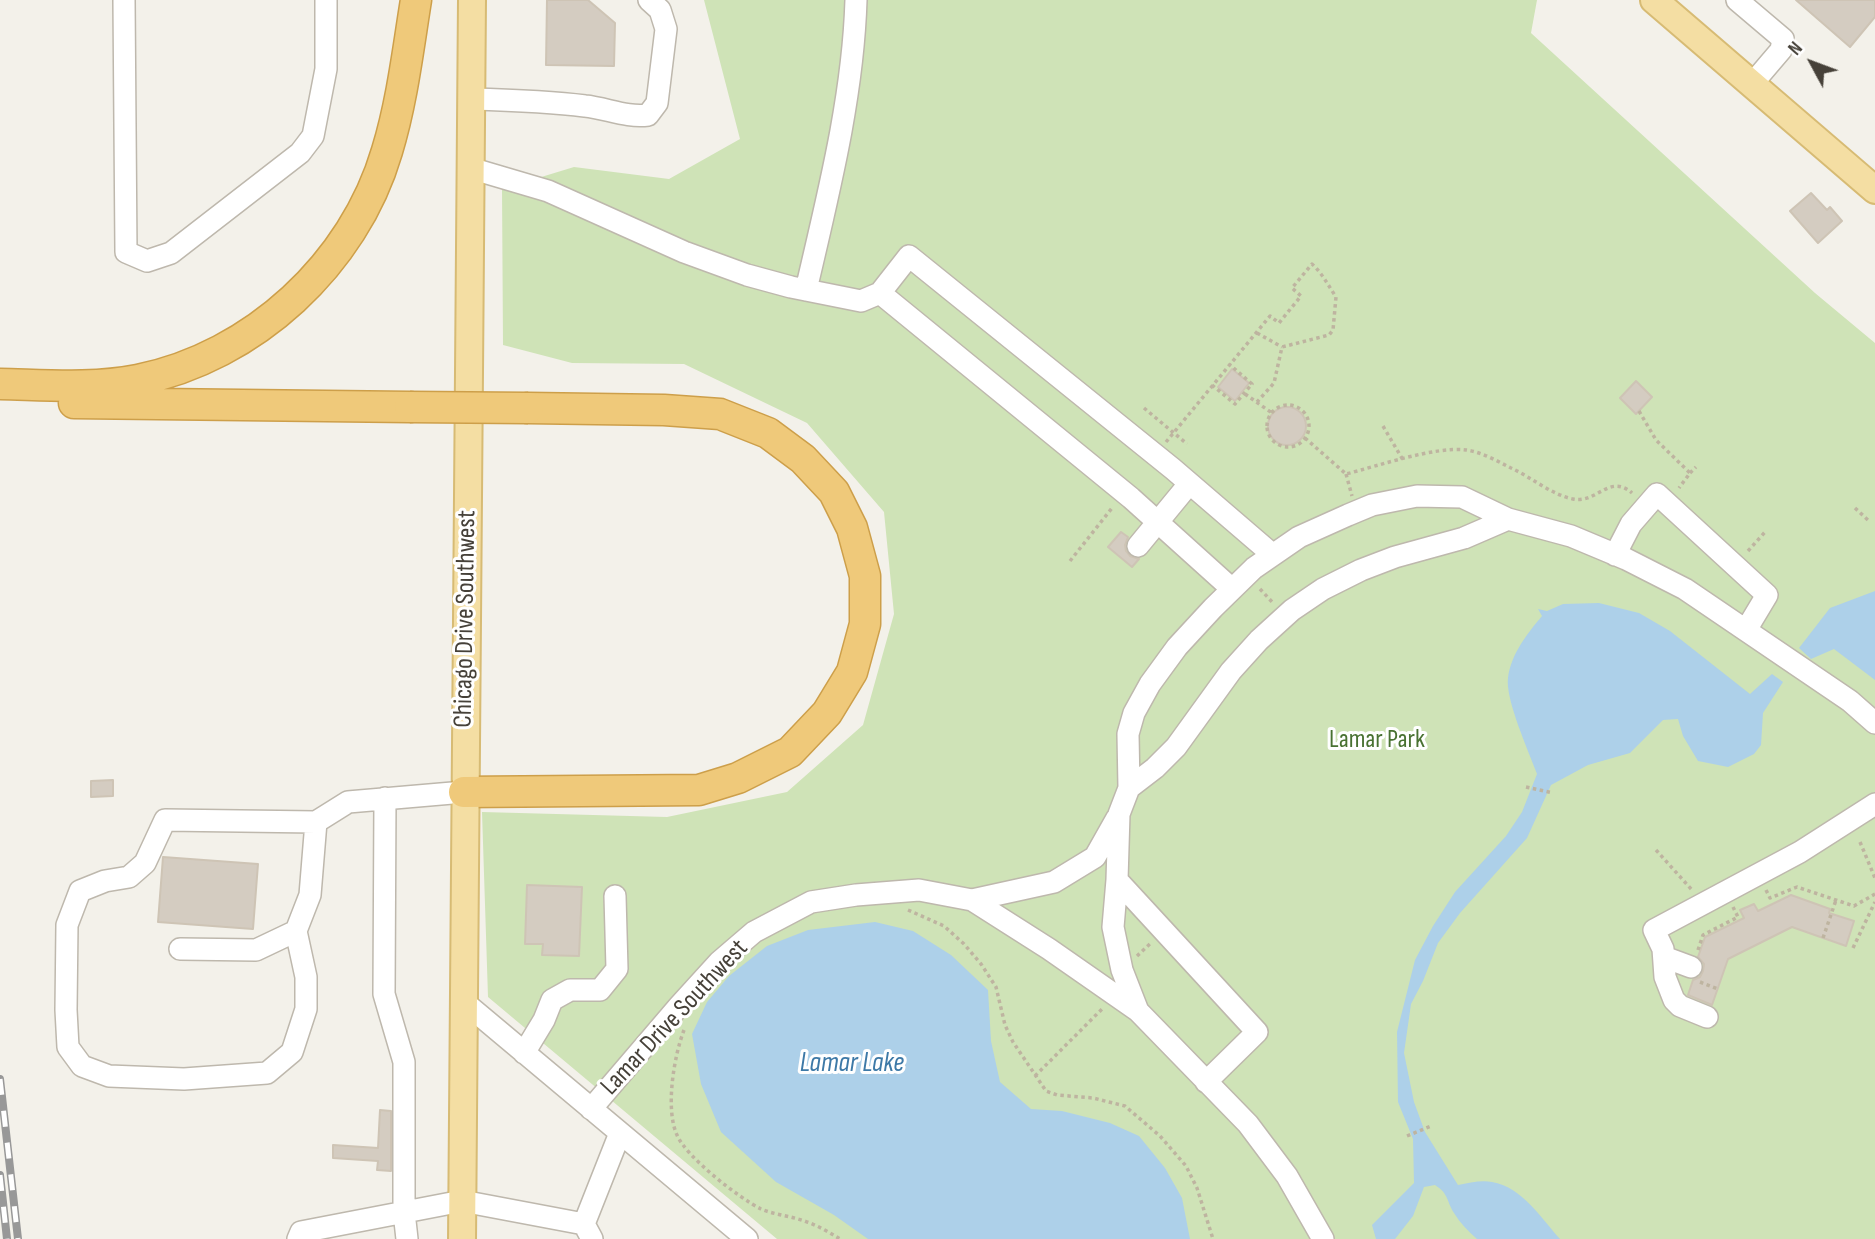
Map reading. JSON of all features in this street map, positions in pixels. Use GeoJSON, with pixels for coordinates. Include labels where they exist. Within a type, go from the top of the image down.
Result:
{"type":"FeatureCollection","features":[{"type":"Feature","properties":{"kind":"highway"},"geometry":{"type":"LineString","coordinates":[[0,384],[89,386],[138,380],[185,366],[241,339],[284,308],[320,273],[348,236],[369,196],[387,153],[398,108],[416,0]]}},
{"type":"Feature","properties":{"kind":"highway"},"geometry":{"type":"LineString","coordinates":[[0,403],[664,410],[720,414],[768,433],[803,459],[834,492],[852,528],[865,576],[865,624],[852,672],[827,713],[790,752],[738,778],[699,790],[464,792]]}},
{"type":"Feature","properties":{"kind":"main road","name":"Chicago Drive Southwest"},"geometry":{"type":"LineString","coordinates":[[462,1239],[472,0]]}},
{"type":"Feature","properties":{"kind":"main road"},"geometry":{"type":"LineString","coordinates":[[1654,0],[1875,190]]}},
{"type":"Feature","properties":{"kind":"street"},"geometry":{"type":"LineString","coordinates":[[124,0],[126,252],[147,261],[171,253],[300,153],[313,136],[326,69],[326,0]]}},
{"type":"Feature","properties":{"kind":"street"},"geometry":{"type":"LineString","coordinates":[[471,99],[546,102],[589,106],[638,116],[649,114],[657,103],[666,29],[660,10],[649,0]]}},
{"type":"Feature","properties":{"kind":"street"},"geometry":{"type":"LineString","coordinates":[[806,290],[848,85],[856,0]]}},
{"type":"Feature","properties":{"kind":"street"},"geometry":{"type":"LineString","coordinates":[[1737,0],[1783,39],[1781,50],[1752,84]]}},
{"type":"Feature","properties":{"kind":"street"},"geometry":{"type":"LineString","coordinates":[[470,168],[548,191],[718,265],[806,290],[861,301],[880,293],[909,256],[1155,455],[1273,555]]}},
{"type":"Feature","properties":{"kind":"street"},"geometry":{"type":"LineString","coordinates":[[880,293],[1158,522],[1239,582]]}},
{"type":"Feature","properties":{"kind":"street"},"geometry":{"type":"LineString","coordinates":[[1138,546],[1189,484]]}},
{"type":"Feature","properties":{"kind":"street","name":"Lamar Drive Southwest"},"geometry":{"type":"LineString","coordinates":[[1138,1011],[1122,970],[1113,927],[1119,814],[1129,788],[1128,734],[1134,713],[1150,684],[1177,647],[1239,582],[1299,537],[1372,505],[1417,496],[1462,497],[1508,519],[1571,537],[1615,555],[1685,589],[1850,701],[1875,723]]}},
{"type":"Feature","properties":{"kind":"street"},"geometry":{"type":"LineString","coordinates":[[1615,555],[1631,524],[1657,505],[1734,565],[1767,595],[1746,631]]}},
{"type":"Feature","properties":{"kind":"street"},"geometry":{"type":"LineString","coordinates":[[1129,788],[1176,747],[1231,671],[1259,640],[1323,589],[1395,557],[1464,538],[1508,519]]}},
{"type":"Feature","properties":{"kind":"street"},"geometry":{"type":"LineString","coordinates":[[316,822],[310,895],[296,931],[306,977],[306,1009],[292,1052],[267,1073],[184,1079],[109,1076],[82,1066],[68,1046],[66,925],[80,891],[105,881],[129,877],[145,863],[165,820],[316,822],[348,802],[464,792]]}},
{"type":"Feature","properties":{"kind":"street"},"geometry":{"type":"LineString","coordinates":[[385,799],[384,994],[404,1062],[404,1212],[407,1239]]}},
{"type":"Feature","properties":{"kind":"street"},"geometry":{"type":"LineString","coordinates":[[1707,1017],[1680,1006],[1674,1000],[1665,977],[1663,949],[1654,930],[1800,852],[1875,804]]}},
{"type":"Feature","properties":{"kind":"street"},"geometry":{"type":"LineString","coordinates":[[972,900],[1054,882],[1095,857],[1119,814]]}},
{"type":"Feature","properties":{"kind":"street"},"geometry":{"type":"LineString","coordinates":[[1117,880],[1257,1032],[1206,1082]]}},
{"type":"Feature","properties":{"kind":"street","name":"Lamar Drive Southwest"},"geometry":{"type":"LineString","coordinates":[[591,1109],[719,962],[754,932],[811,902],[919,890],[972,900],[1138,1011],[1248,1124],[1279,1166],[1323,1239]]}},
{"type":"Feature","properties":{"kind":"street"},"geometry":{"type":"LineString","coordinates":[[524,1053],[544,1020],[552,1000],[570,989],[600,990],[617,970],[615,896]]}},
{"type":"Feature","properties":{"kind":"street"},"geometry":{"type":"LineString","coordinates":[[180,949],[256,950],[296,931]]}},
{"type":"Feature","properties":{"kind":"street"},"geometry":{"type":"LineString","coordinates":[[1664,957],[1691,967]]}},
{"type":"Feature","properties":{"kind":"street"},"geometry":{"type":"LineString","coordinates":[[464,1002],[747,1239]]}},
{"type":"Feature","properties":{"kind":"street"},"geometry":{"type":"LineString","coordinates":[[298,1239],[301,1232],[463,1201],[588,1231],[620,1133]]}},
{"type":"Feature","properties":{"kind":"path"},"geometry":{"type":"LineString","coordinates":[[1155,455],[1269,316],[1279,323],[1301,296],[1292,288],[1311,264],[1321,273],[1336,297],[1333,330],[1324,338],[1282,347],[1256,332]]}},
{"type":"Feature","properties":{"kind":"path"},"geometry":{"type":"LineString","coordinates":[[1257,402],[1274,383],[1282,347]]}},
{"type":"Feature","properties":{"kind":"path"},"geometry":{"type":"LineString","coordinates":[[1212,385],[1235,404],[1245,393],[1252,384],[1229,364]]}},
{"type":"Feature","properties":{"kind":"path"},"geometry":{"type":"LineString","coordinates":[[1245,393],[1272,413]]}},
{"type":"Feature","properties":{"kind":"path"},"geometry":{"type":"LineString","coordinates":[[1283,406],[1297,408],[1307,418],[1309,425],[1305,438],[1294,446],[1275,443],[1267,432],[1268,419],[1272,413],[1283,406]]}},
{"type":"Feature","properties":{"kind":"path"},"geometry":{"type":"LineString","coordinates":[[1144,408],[1187,444]]}},
{"type":"Feature","properties":{"kind":"path"},"geometry":{"type":"LineString","coordinates":[[1639,411],[1656,440],[1690,473]]}},
{"type":"Feature","properties":{"kind":"path"},"geometry":{"type":"LineString","coordinates":[[1382,426],[1403,460]]}},
{"type":"Feature","properties":{"kind":"path"},"geometry":{"type":"LineString","coordinates":[[1305,438],[1346,474],[1452,449],[1474,451],[1573,499],[1588,498],[1607,488],[1622,486],[1657,505],[1696,467]]}},
{"type":"Feature","properties":{"kind":"path"},"geometry":{"type":"LineString","coordinates":[[1070,561],[1124,493]]}},
{"type":"Feature","properties":{"kind":"path"},"geometry":{"type":"LineString","coordinates":[[1855,508],[1869,521]]}},
{"type":"Feature","properties":{"kind":"path"},"geometry":{"type":"LineString","coordinates":[[1734,565],[1765,532]]}},
{"type":"Feature","properties":{"kind":"path"},"geometry":{"type":"LineString","coordinates":[[1239,582],[1286,616]]}},
{"type":"Feature","properties":{"kind":"path"},"geometry":{"type":"LineString","coordinates":[[1526,787],[1553,793]]}},
{"type":"Feature","properties":{"kind":"path"},"geometry":{"type":"LineString","coordinates":[[1860,842],[1875,878]]}},
{"type":"Feature","properties":{"kind":"path"},"geometry":{"type":"LineString","coordinates":[[1656,850],[1675,868],[1703,904]]}},
{"type":"Feature","properties":{"kind":"path"},"geometry":{"type":"LineString","coordinates":[[1764,886],[1770,898],[1797,887],[1854,906],[1875,894]]}},
{"type":"Feature","properties":{"kind":"path"},"geometry":{"type":"LineString","coordinates":[[1823,939],[1836,900]]}},
{"type":"Feature","properties":{"kind":"path"},"geometry":{"type":"LineString","coordinates":[[1718,989],[1688,977],[1703,935],[1738,918],[1731,902]]}},
{"type":"Feature","properties":{"kind":"path"},"geometry":{"type":"LineString","coordinates":[[1853,948],[1875,902]]}},
{"type":"Feature","properties":{"kind":"path"},"geometry":{"type":"LineString","coordinates":[[904,908],[944,926],[981,964],[996,987],[1005,1025],[1013,1042],[1046,1091],[1125,1106],[1160,1136],[1186,1167],[1197,1188],[1213,1239]]}},
{"type":"Feature","properties":{"kind":"path"},"geometry":{"type":"LineString","coordinates":[[686,1026],[674,1067],[672,1116],[677,1136],[690,1155],[738,1195],[762,1209],[808,1222],[840,1239]]}},
{"type":"Feature","properties":{"kind":"path"},"geometry":{"type":"LineString","coordinates":[[1407,1136],[1431,1126]]}},
{"type":"Feature","properties":{"kind":"green space","name":"Lamar Park"},"geometry":{"type":"Polygon","coordinates":[[[704,0],[1537,0],[1531,33],[1815,293],[1875,343],[1875,1239],[777,1239],[488,997],[482,812],[667,817],[787,792],[863,725],[894,614],[884,512],[807,423],[684,364],[572,363],[503,345],[502,189],[574,167],[669,179],[740,139],[704,0]]]}},
{"type":"Feature","properties":{"kind":"water"},"geometry":{"type":"Polygon","coordinates":[[[1875,591],[1875,680],[1834,649],[1811,659],[1799,648],[1830,608],[1875,591]]]}},
{"type":"Feature","properties":{"kind":"water"},"geometry":{"type":"Polygon","coordinates":[[[1599,603],[1639,613],[1670,631],[1750,694],[1772,674],[1783,682],[1763,713],[1761,745],[1754,754],[1728,767],[1698,761],[1683,736],[1678,719],[1663,720],[1630,753],[1588,765],[1551,785],[1527,838],[1460,913],[1438,943],[1411,1004],[1404,1053],[1414,1102],[1425,1132],[1458,1185],[1488,1181],[1513,1190],[1530,1204],[1560,1239],[1477,1239],[1459,1220],[1445,1194],[1435,1185],[1424,1187],[1413,1216],[1395,1239],[1376,1239],[1372,1225],[1414,1183],[1413,1139],[1398,1102],[1397,1032],[1415,960],[1455,892],[1506,836],[1522,812],[1537,774],[1510,699],[1508,678],[1512,661],[1525,637],[1542,616],[1538,609],[1547,611],[1563,604],[1599,603]]]}},
{"type":"Feature","properties":{"kind":"water","name":"Lamar Lake"},"geometry":{"type":"Polygon","coordinates":[[[875,922],[913,931],[951,955],[988,990],[991,1041],[1000,1082],[1031,1109],[1062,1111],[1110,1123],[1139,1136],[1165,1168],[1182,1198],[1190,1239],[868,1239],[834,1215],[776,1182],[721,1132],[701,1084],[692,1034],[707,1002],[729,976],[767,946],[808,930],[875,922]]]}},
{"type":"Feature","properties":{"kind":"building"},"geometry":{"type":"Polygon","coordinates":[[[547,0],[588,0],[615,23],[614,66],[546,65],[547,0]]]}},
{"type":"Feature","properties":{"kind":"building"},"geometry":{"type":"Polygon","coordinates":[[[1796,0],[1875,0],[1875,17],[1850,47],[1796,0]]]}},
{"type":"Feature","properties":{"kind":"building"},"geometry":{"type":"Polygon","coordinates":[[[1811,193],[1827,210],[1830,207],[1842,221],[1818,243],[1790,211],[1811,193]]]}},
{"type":"Feature","properties":{"kind":"building"},"geometry":{"type":"Polygon","coordinates":[[[1232,369],[1249,383],[1235,401],[1218,387],[1232,369]]]}},
{"type":"Feature","properties":{"kind":"building"},"geometry":{"type":"Polygon","coordinates":[[[1636,381],[1652,397],[1636,414],[1620,398],[1636,381]]]}},
{"type":"Feature","properties":{"kind":"building"},"geometry":{"type":"Polygon","coordinates":[[[1287,407],[1300,413],[1306,426],[1300,439],[1287,445],[1274,439],[1268,426],[1274,413],[1287,407]]]}},
{"type":"Feature","properties":{"kind":"building"},"geometry":{"type":"Polygon","coordinates":[[[1121,532],[1128,537],[1126,551],[1130,556],[1139,559],[1132,567],[1108,547],[1121,532]]]}},
{"type":"Feature","properties":{"kind":"building"},"geometry":{"type":"Polygon","coordinates":[[[113,780],[113,796],[91,797],[91,781],[113,780]]]}},
{"type":"Feature","properties":{"kind":"building"},"geometry":{"type":"Polygon","coordinates":[[[163,857],[258,864],[253,929],[158,922],[163,857]]]}},
{"type":"Feature","properties":{"kind":"building"},"geometry":{"type":"Polygon","coordinates":[[[527,885],[582,887],[579,956],[542,955],[543,944],[525,944],[527,885]]]}},
{"type":"Feature","properties":{"kind":"building"},"geometry":{"type":"Polygon","coordinates":[[[1791,895],[1830,909],[1829,913],[1854,921],[1846,946],[1792,927],[1728,959],[1712,1005],[1688,995],[1693,980],[1700,977],[1703,971],[1704,964],[1698,957],[1705,937],[1744,918],[1740,910],[1754,904],[1758,911],[1791,895]]]}},
{"type":"Feature","properties":{"kind":"building"},"geometry":{"type":"Polygon","coordinates":[[[380,1110],[391,1111],[391,1171],[377,1170],[378,1161],[333,1158],[333,1145],[378,1148],[380,1110]]]}},
{"type":"Feature","properties":{"kind":"railway"},"geometry":{"type":"LineString","coordinates":[[0,1079],[18,1239]]}},
{"type":"Feature","properties":{"kind":"railway"},"geometry":{"type":"LineString","coordinates":[[0,1175],[7,1239]]}}]}
